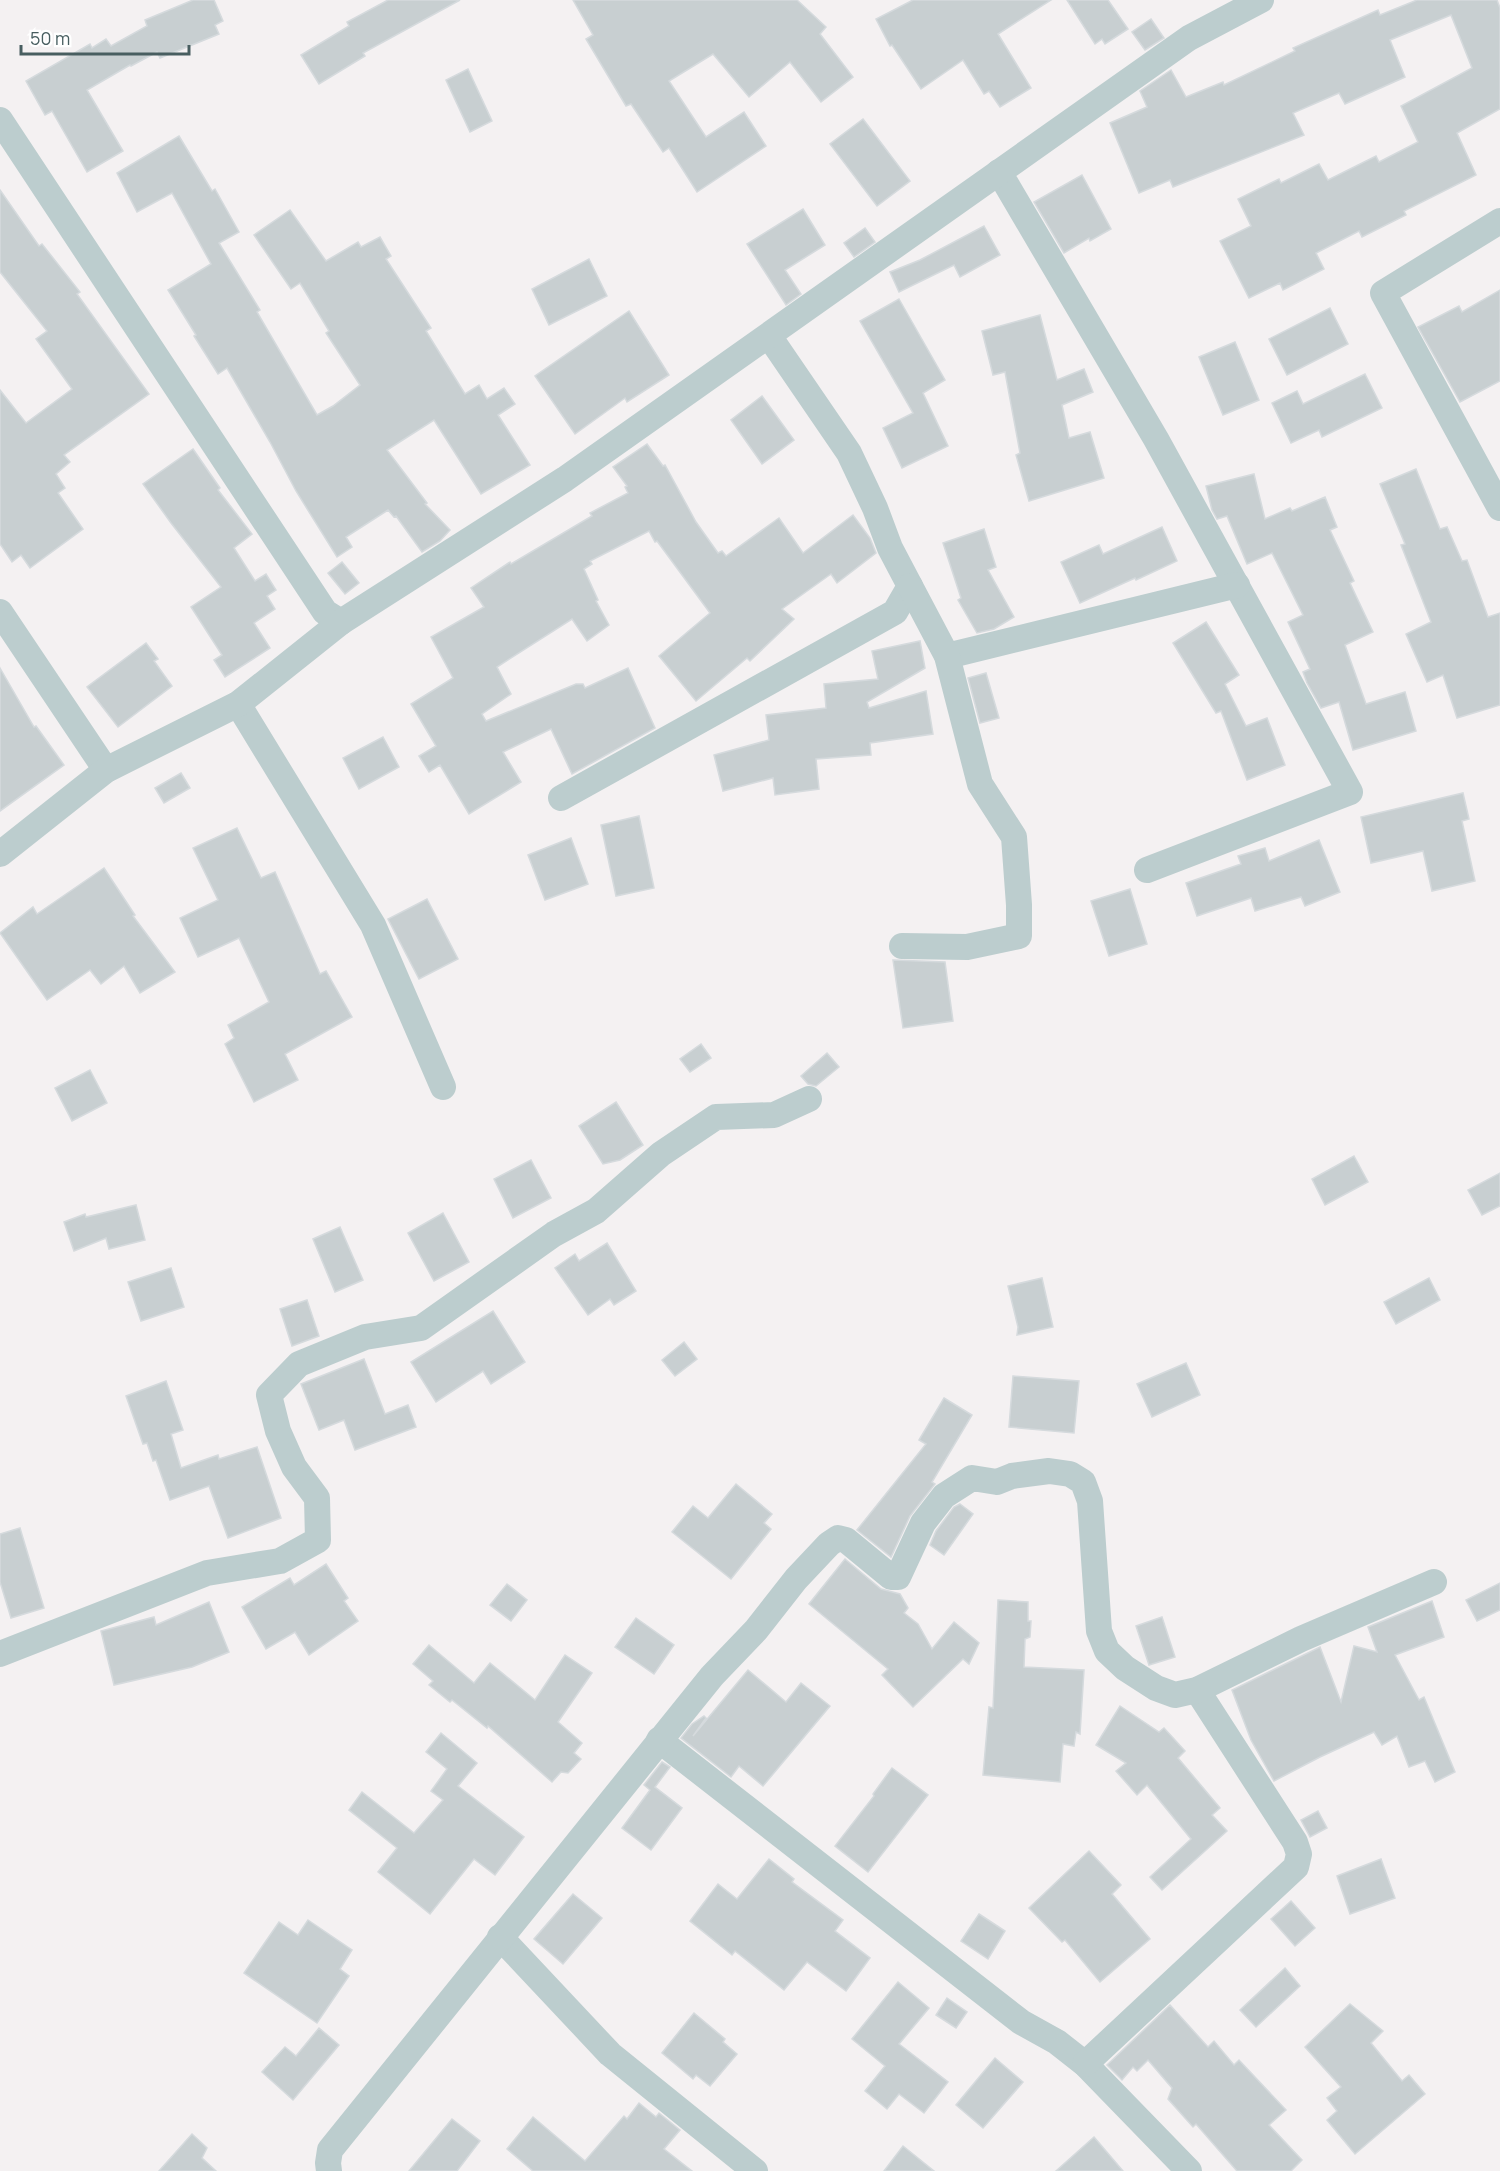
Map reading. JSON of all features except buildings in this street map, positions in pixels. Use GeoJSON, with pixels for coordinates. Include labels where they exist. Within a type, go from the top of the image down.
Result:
{"type":"FeatureCollection","features":[{"type":"Feature","properties":{"kind":"street"},"geometry":{"type":"LineString","coordinates":[[0,854],[106,770],[238,704],[341,622],[564,479],[1189,38],[1262,0]]}},
{"type":"Feature","properties":{"kind":"street"},"geometry":{"type":"LineString","coordinates":[[0,120],[325,612],[341,622]]}},
{"type":"Feature","properties":{"kind":"street"},"geometry":{"type":"LineString","coordinates":[[999,172],[1156,439],[1350,792],[1148,870]]}},
{"type":"Feature","properties":{"kind":"street"},"geometry":{"type":"LineString","coordinates":[[1500,221],[1383,292],[1500,508]]}},
{"type":"Feature","properties":{"kind":"street"},"geometry":{"type":"LineString","coordinates":[[769,336],[849,453],[875,508],[890,548],[947,656],[980,784],[1014,837],[1019,936],[967,947],[902,946]]}},
{"type":"Feature","properties":{"kind":"street"},"geometry":{"type":"LineString","coordinates":[[947,656],[1237,585]]}},
{"type":"Feature","properties":{"kind":"street"},"geometry":{"type":"LineString","coordinates":[[561,798],[895,612],[909,586]]}},
{"type":"Feature","properties":{"kind":"street"},"geometry":{"type":"LineString","coordinates":[[0,612],[106,770]]}},
{"type":"Feature","properties":{"kind":"street"},"geometry":{"type":"LineString","coordinates":[[238,704],[373,925],[443,1087]]}},
{"type":"Feature","properties":{"kind":"street"},"geometry":{"type":"LineString","coordinates":[[0,1654],[207,1573],[280,1561],[318,1540],[317,1498],[294,1467],[278,1431],[269,1395],[299,1364],[366,1337],[421,1328],[544,1240],[596,1211],[661,1154],[716,1117],[774,1115],[809,1099]]}},
{"type":"Feature","properties":{"kind":"street"},"geometry":{"type":"LineString","coordinates":[[329,2171],[330,2150],[500,1937],[712,1676],[756,1630],[796,1579],[829,1544],[838,1538],[846,1540],[891,1577],[898,1577],[923,1523],[944,1496],[972,1478],[997,1482],[1012,1476],[1049,1471],[1070,1474],[1083,1482],[1090,1501],[1100,1631],[1107,1651],[1125,1668],[1156,1688],[1175,1695],[1197,1690],[1301,1639],[1434,1582]]}},
{"type":"Feature","properties":{"kind":"street"},"geometry":{"type":"LineString","coordinates":[[1085,2064],[1296,1867],[1299,1854],[1295,1842],[1197,1690]]}},
{"type":"Feature","properties":{"kind":"street"},"geometry":{"type":"LineString","coordinates":[[659,1740],[1021,2022],[1057,2042],[1085,2064],[1182,2168]]}},
{"type":"Feature","properties":{"kind":"street"},"geometry":{"type":"LineString","coordinates":[[500,1937],[610,2054],[755,2171]]}}]}
